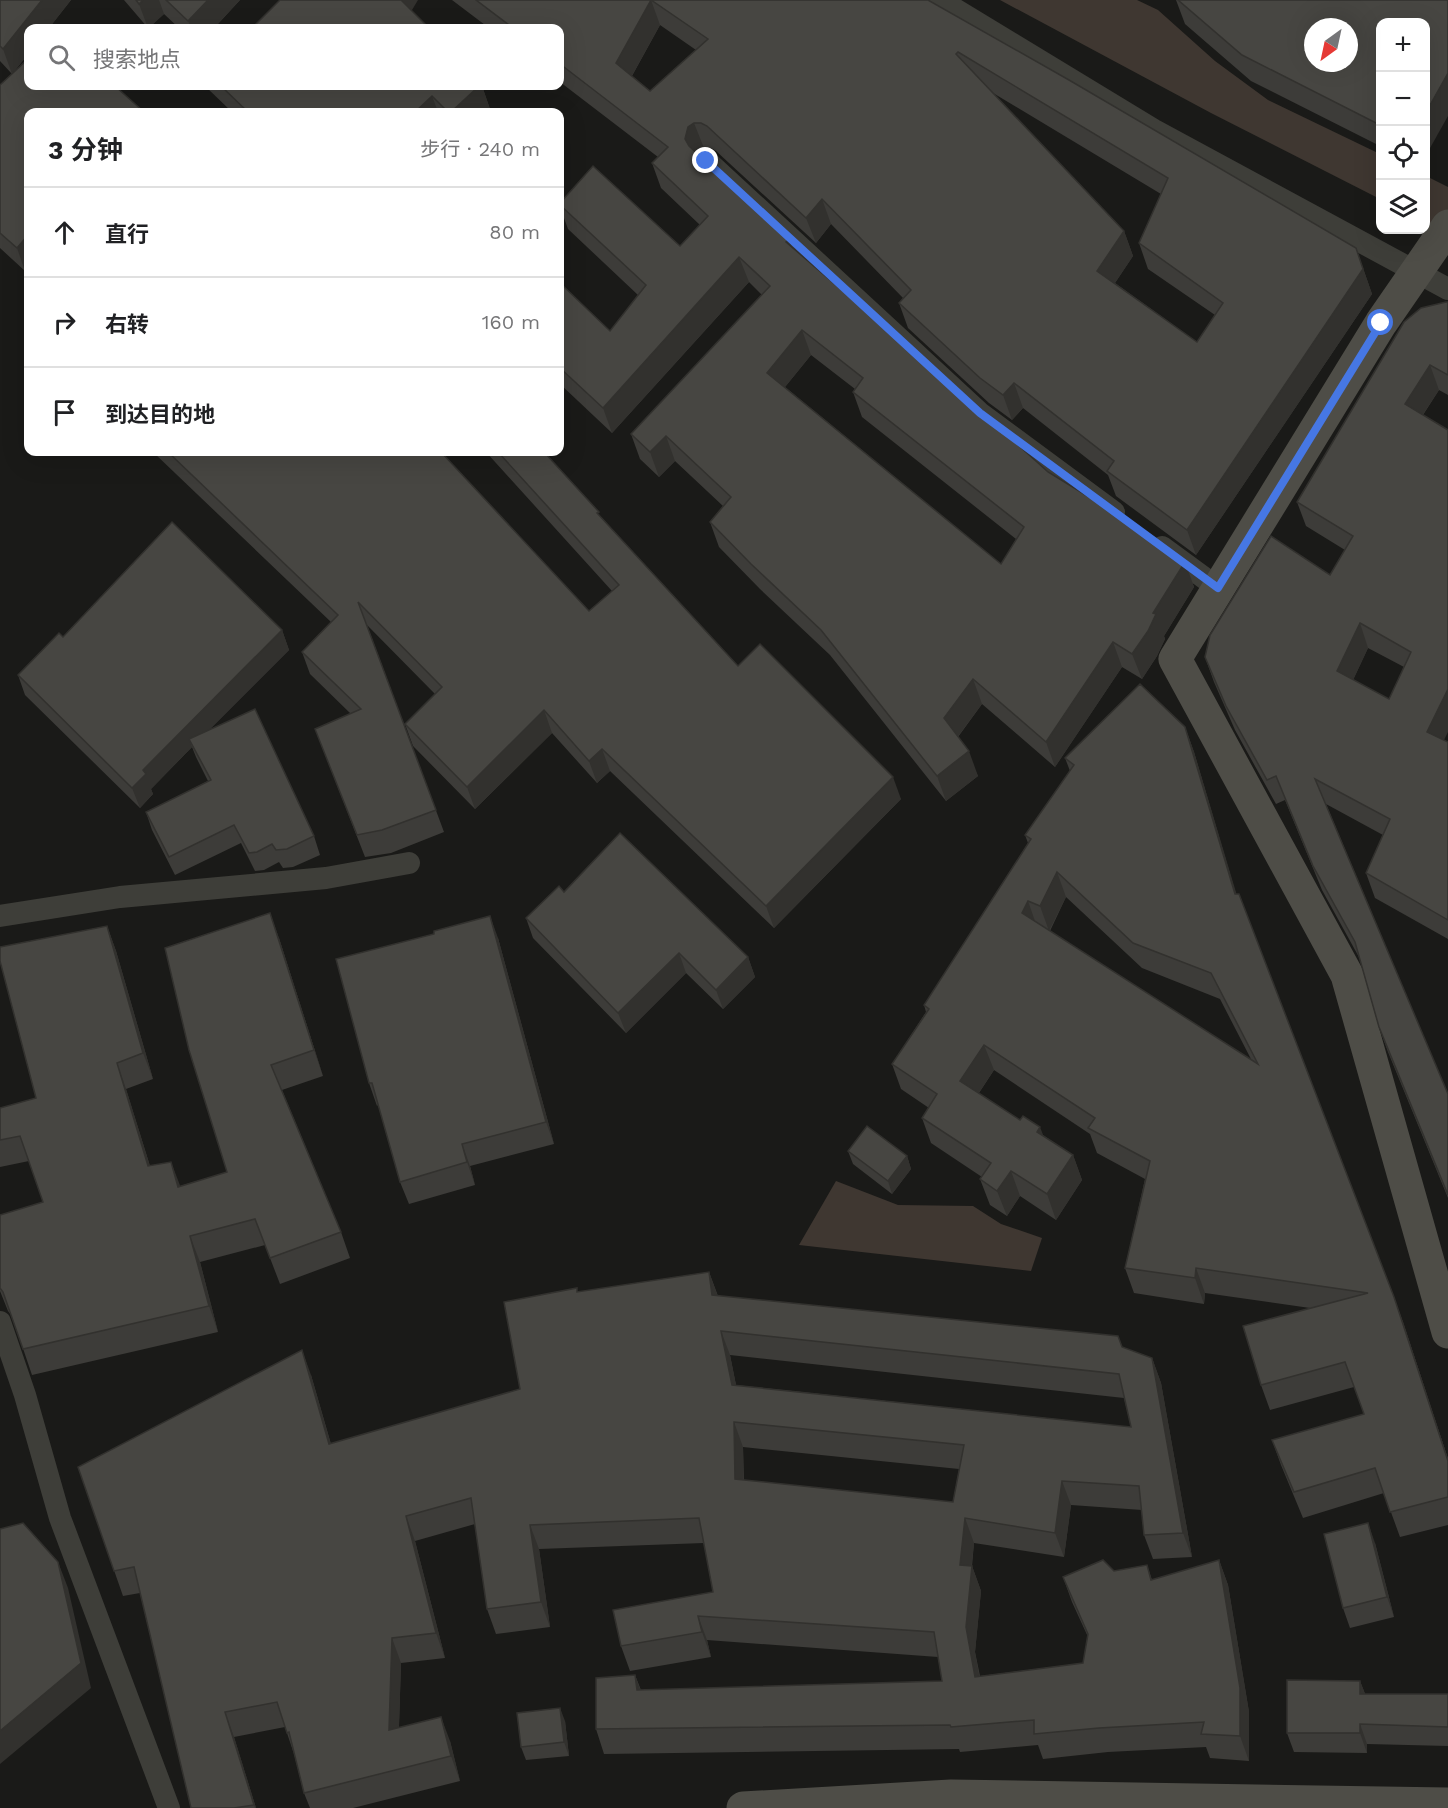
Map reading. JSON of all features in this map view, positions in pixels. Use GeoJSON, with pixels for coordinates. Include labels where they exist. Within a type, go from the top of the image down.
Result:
{"type":"FeatureCollection","features":[{"type":"Feature","properties":{"kind":"street"},"geometry":{"type":"LineString","coordinates":[[940,0],[1154,130],[1448,289]]}},
{"type":"Feature","properties":{"kind":"street"},"geometry":{"type":"LineString","coordinates":[[706,161],[980,413],[1218,588]]}},
{"type":"Feature","properties":{"kind":"street"},"geometry":{"type":"LineString","coordinates":[[1445,230],[1381,323],[1174,659],[1347,975],[1448,1332]]}},
{"type":"Feature","properties":{"kind":"street"},"geometry":{"type":"LineString","coordinates":[[0,916],[120,897],[326,878],[409,863]]}},
{"type":"Feature","properties":{"kind":"street"},"geometry":{"type":"LineString","coordinates":[[0,1322],[25,1395],[60,1518],[169,1808]]}},
{"type":"Feature","properties":{"kind":"street"},"geometry":{"type":"LineString","coordinates":[[743,1808],[951,1796],[1119,1803],[1448,1804]]}},
{"type":"Feature","properties":{"kind":"shaded area"},"geometry":{"type":"Polygon","coordinates":[[[1000,0],[1137,0],[1158,10],[1215,61],[1268,100],[1376,152],[1376,197],[1211,113],[1000,0]]]}},
{"type":"Feature","properties":{"kind":"shaded area"},"geometry":{"type":"Polygon","coordinates":[[[1430,178],[1448,187],[1448,233],[1430,223],[1430,178]]]}},
{"type":"Feature","properties":{"kind":"shaded area"},"geometry":{"type":"Polygon","coordinates":[[[836,1181],[898,1205],[973,1206],[1001,1224],[1042,1238],[1031,1271],[799,1245],[836,1181]]]}},
{"type":"Feature","properties":{"kind":"building"},"geometry":{"type":"Polygon","coordinates":[[[0,0],[42,0],[3,49],[0,46],[0,0]]]}},
{"type":"Feature","properties":{"kind":"building"},"geometry":{"type":"Polygon","coordinates":[[[166,0],[208,0],[188,21],[166,0]]]}},
{"type":"Feature","properties":{"kind":"building"},"geometry":{"type":"Polygon","coordinates":[[[280,0],[401,0],[425,24],[256,24],[280,0]]]}},
{"type":"Feature","properties":{"kind":"building"},"geometry":{"type":"Polygon","coordinates":[[[476,0],[651,0],[928,0],[1356,248],[1363,269],[1187,530],[1107,471],[1114,461],[1014,383],[1003,395],[980,378],[899,303],[911,290],[822,199],[806,218],[707,126],[694,123],[688,127],[685,139],[689,146],[789,239],[786,242],[962,398],[985,415],[1048,472],[1089,497],[1092,494],[1185,562],[1153,613],[1156,614],[1148,631],[1132,654],[1113,642],[1046,742],[973,679],[944,718],[969,751],[937,776],[821,630],[710,522],[731,497],[666,436],[650,452],[631,434],[770,286],[739,257],[603,408],[564,372],[564,287],[610,331],[646,285],[564,209],[564,199],[593,166],[680,246],[708,216],[652,163],[668,147],[564,67],[564,24],[508,24],[476,0]],[[651,0],[616,63],[650,91],[708,39],[651,0]],[[958,52],[956,54],[1124,231],[1097,271],[1197,342],[1223,303],[1139,243],[1168,178],[958,52]],[[802,330],[767,373],[1001,564],[1024,527],[853,392],[863,378],[802,330]]]}},
{"type":"Feature","properties":{"kind":"building"},"geometry":{"type":"Polygon","coordinates":[[[1178,0],[1448,0],[1448,73],[1430,105],[1430,18],[1376,18],[1376,123],[1242,55],[1178,0]]]}},
{"type":"Feature","properties":{"kind":"building"},"geometry":{"type":"Polygon","coordinates":[[[24,63],[24,90],[119,90],[140,108],[24,108],[24,240],[17,248],[0,233],[0,85],[24,63]]]}},
{"type":"Feature","properties":{"kind":"building"},"geometry":{"type":"Polygon","coordinates":[[[225,90],[475,90],[455,108],[444,108],[432,96],[419,108],[244,108],[225,90]]]}},
{"type":"Feature","properties":{"kind":"building"},"geometry":{"type":"Polygon","coordinates":[[[1448,302],[1448,375],[1430,365],[1405,404],[1448,430],[1448,689],[1427,732],[1448,742],[1448,920],[1366,873],[1390,819],[1315,779],[1448,1094],[1448,1195],[1379,1027],[1355,942],[1313,866],[1276,776],[1267,780],[1226,706],[1205,657],[1210,635],[1271,536],[1330,575],[1353,536],[1297,502],[1404,322],[1421,308],[1448,302]],[[1360,623],[1337,671],[1389,699],[1411,652],[1360,623]]]}},
{"type":"Feature","properties":{"kind":"building"},"geometry":{"type":"Polygon","coordinates":[[[172,456],[445,456],[589,611],[619,585],[502,456],[548,456],[738,666],[760,644],[893,777],[766,906],[602,749],[589,761],[544,710],[467,787],[405,724],[442,687],[358,602],[436,810],[382,830],[357,835],[315,729],[361,709],[302,652],[338,615],[172,456]]]}},
{"type":"Feature","properties":{"kind":"building"},"geometry":{"type":"Polygon","coordinates":[[[172,522],[282,630],[143,770],[146,774],[132,788],[18,675],[59,633],[63,637],[172,522]]]}},
{"type":"Feature","properties":{"kind":"building"},"geometry":{"type":"Polygon","coordinates":[[[1140,684],[1185,727],[1235,894],[1239,894],[1394,1297],[1448,1461],[1448,1497],[1390,1512],[1375,1468],[1294,1492],[1272,1440],[1364,1414],[1345,1362],[1261,1385],[1243,1326],[1368,1293],[1196,1268],[1195,1278],[1125,1268],[1150,1161],[1088,1128],[1095,1118],[984,1045],[960,1081],[1020,1120],[1023,1116],[1040,1127],[1037,1132],[1073,1155],[1047,1194],[1011,1171],[997,1191],[980,1179],[991,1163],[922,1118],[937,1094],[892,1064],[929,1009],[924,1005],[1031,839],[1025,835],[1074,765],[1065,758],[1140,684]],[[1057,872],[1040,906],[1028,901],[1022,913],[1258,1064],[1211,973],[1133,943],[1057,872]]]}},
{"type":"Feature","properties":{"kind":"building"},"geometry":{"type":"Polygon","coordinates":[[[255,709],[314,836],[287,849],[276,850],[272,844],[257,852],[249,853],[234,825],[169,857],[146,812],[211,780],[189,739],[255,709]]]}},
{"type":"Feature","properties":{"kind":"building"},"geometry":{"type":"Polygon","coordinates":[[[620,833],[748,957],[716,990],[679,953],[618,1013],[526,918],[559,886],[564,892],[620,833]]]}},
{"type":"Feature","properties":{"kind":"building"},"geometry":{"type":"Polygon","coordinates":[[[270,913],[314,1050],[271,1065],[341,1232],[270,1258],[255,1219],[190,1236],[209,1306],[23,1349],[0,1288],[0,1215],[43,1202],[20,1136],[0,1140],[0,1108],[36,1098],[0,961],[0,947],[107,926],[143,1053],[117,1063],[148,1166],[171,1162],[178,1187],[227,1172],[189,1050],[165,948],[270,913]]]}},
{"type":"Feature","properties":{"kind":"building"},"geometry":{"type":"Polygon","coordinates":[[[490,916],[546,1122],[462,1144],[467,1162],[400,1182],[372,1083],[369,1083],[336,959],[434,934],[434,931],[490,916]]]}},
{"type":"Feature","properties":{"kind":"building"},"geometry":{"type":"Polygon","coordinates":[[[867,1126],[907,1156],[888,1181],[848,1151],[867,1126]]]}},
{"type":"Feature","properties":{"kind":"building"},"geometry":{"type":"Polygon","coordinates":[[[709,1272],[712,1295],[1118,1336],[1122,1347],[1152,1358],[1183,1533],[1144,1535],[1139,1486],[1062,1481],[1055,1533],[965,1518],[960,1565],[972,1566],[966,1627],[975,1677],[1083,1663],[1088,1634],[1063,1577],[1103,1560],[1114,1571],[1147,1565],[1151,1580],[1219,1560],[1240,1688],[1240,1736],[1201,1734],[1204,1722],[1034,1734],[1034,1720],[951,1727],[950,1725],[596,1729],[596,1678],[635,1675],[637,1690],[942,1681],[934,1632],[698,1616],[702,1632],[621,1646],[613,1610],[713,1592],[699,1518],[530,1525],[541,1602],[487,1609],[471,1498],[406,1516],[436,1633],[392,1638],[389,1730],[441,1717],[451,1756],[304,1793],[289,1732],[287,1733],[277,1702],[225,1712],[254,1805],[234,1808],[191,1808],[134,1567],[114,1571],[78,1467],[302,1350],[329,1444],[520,1389],[504,1302],[577,1288],[577,1292],[709,1272]],[[721,1331],[732,1385],[1131,1427],[1119,1374],[721,1331]],[[734,1422],[735,1479],[953,1502],[964,1445],[734,1422]]]}},
{"type":"Feature","properties":{"kind":"building"},"geometry":{"type":"Polygon","coordinates":[[[23,1523],[58,1562],[81,1663],[0,1731],[0,1529],[23,1523]]]}},
{"type":"Feature","properties":{"kind":"building"},"geometry":{"type":"Polygon","coordinates":[[[1368,1523],[1387,1597],[1343,1608],[1324,1534],[1368,1523]]]}},
{"type":"Feature","properties":{"kind":"building"},"geometry":{"type":"Polygon","coordinates":[[[1287,1680],[1360,1681],[1360,1694],[1448,1694],[1448,1727],[1360,1724],[1360,1733],[1287,1733],[1287,1680]]]}},
{"type":"Feature","properties":{"kind":"building"},"geometry":{"type":"Polygon","coordinates":[[[560,1708],[564,1742],[521,1747],[517,1713],[560,1708]]]}},
{"type":"Feature","properties":{"kind":"route"},"geometry":{"type":"LineString","coordinates":[[706,161],[980,413],[1218,588],[1381,323]]}}]}
